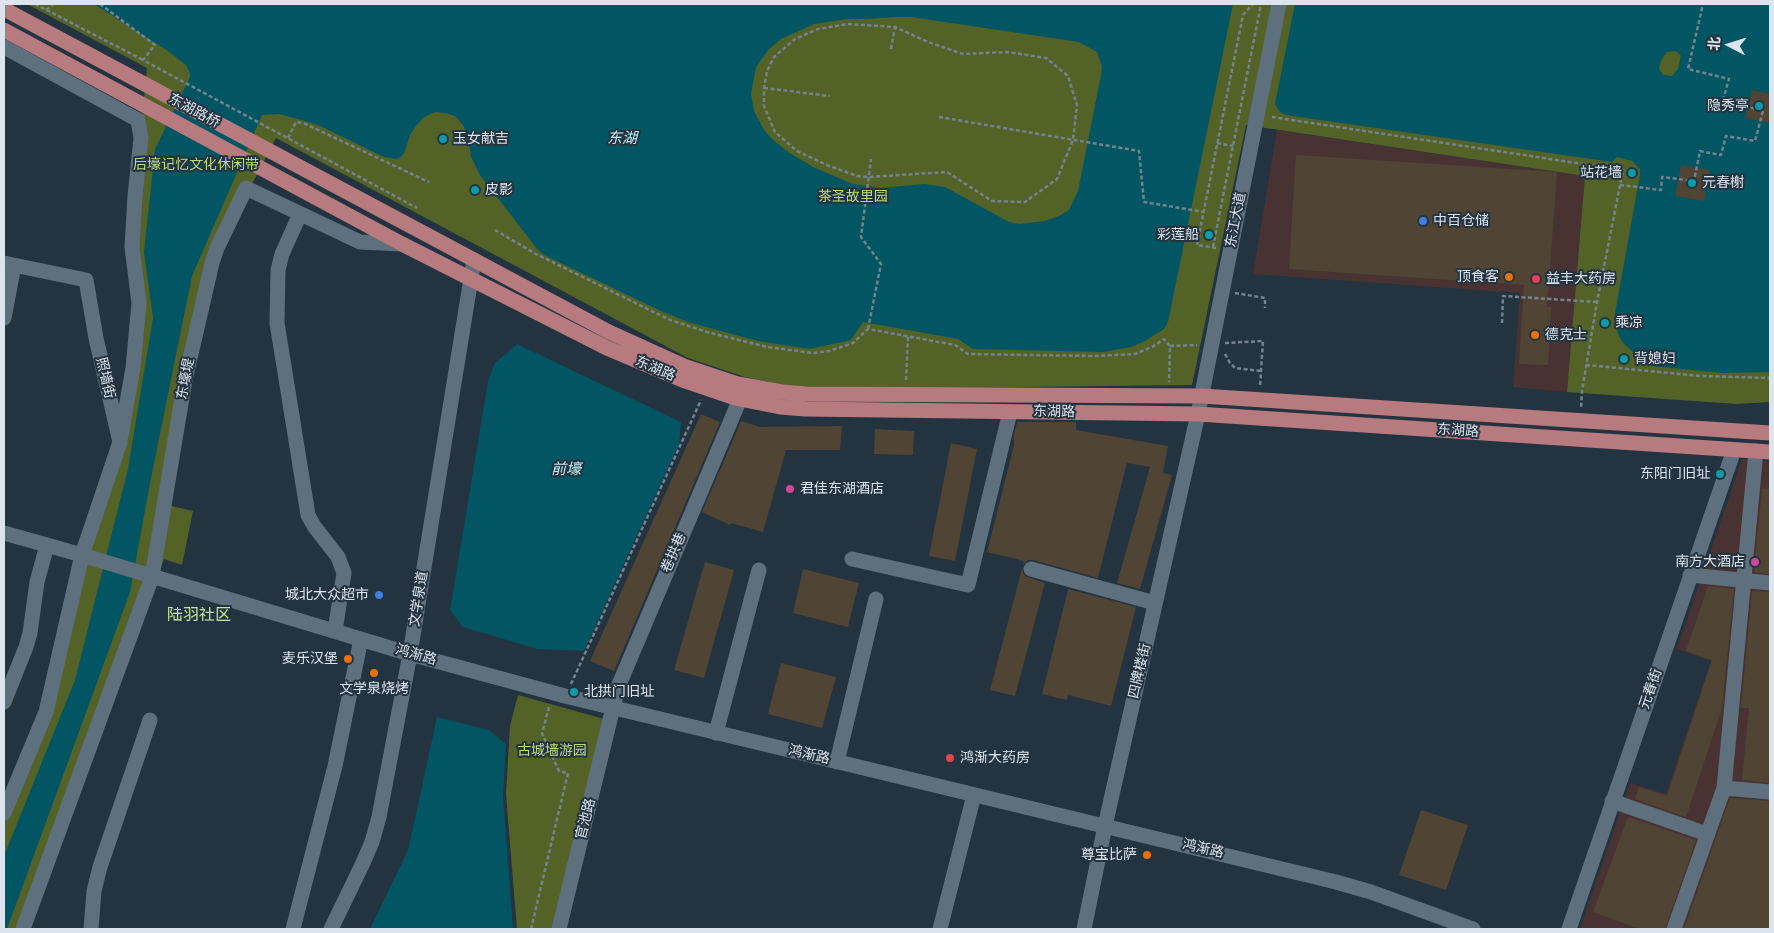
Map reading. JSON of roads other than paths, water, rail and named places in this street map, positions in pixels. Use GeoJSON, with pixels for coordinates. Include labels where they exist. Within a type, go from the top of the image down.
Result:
{"type":"FeatureCollection","features":[{"type":"Feature","properties":{"kind":"main road","name":"东湖路桥"},"geometry":{"type":"LineString","coordinates":[[4,9],[384,213]]}},
{"type":"Feature","properties":{"kind":"main road","name":"东湖路桥"},"geometry":{"type":"LineString","coordinates":[[4,30],[375,230]]}},
{"type":"Feature","properties":{"kind":"main road","name":"东湖路"},"geometry":{"type":"LineString","coordinates":[[384,213],[632,344],[716,378],[745,386],[782,392],[1202,396],[1770,433]]}},
{"type":"Feature","properties":{"kind":"main road","name":"东湖路"},"geometry":{"type":"LineString","coordinates":[[375,230],[616,352],[706,389],[740,399],[780,407],[805,409],[1198,414],[1763,452]]}},
{"type":"Feature","properties":{"kind":"street","name":"东江大道"},"geometry":{"type":"LineString","coordinates":[[1198,414],[1230,295],[1230,250],[1279,4]]}},
{"type":"Feature","properties":{"kind":"street"},"geometry":{"type":"LineString","coordinates":[[4,47],[138,120],[141,138],[132,248],[139,303],[133,368],[120,442],[87,556],[46,712],[4,812]]}},
{"type":"Feature","properties":{"kind":"street","name":"东壕堤"},"geometry":{"type":"LineString","coordinates":[[23,929],[149,575],[185,380],[217,248],[246,188],[300,214]]}},
{"type":"Feature","properties":{"kind":"street"},"geometry":{"type":"LineString","coordinates":[[335,631],[344,573],[338,557],[314,526],[308,515],[277,322],[278,270],[282,254],[300,214],[360,242],[402,244]]}},
{"type":"Feature","properties":{"kind":"street","name":"文学泉道"},"geometry":{"type":"LineString","coordinates":[[331,929],[372,842],[379,817],[410,654],[474,260]]}},
{"type":"Feature","properties":{"kind":"street"},"geometry":{"type":"LineString","coordinates":[[4,318],[9,264]]}},
{"type":"Feature","properties":{"kind":"street","name":"照墙街"},"geometry":{"type":"LineString","coordinates":[[9,264],[86,280],[96,338],[120,442]]}},
{"type":"Feature","properties":{"kind":"street","name":"卷拱巷"},"geometry":{"type":"LineString","coordinates":[[612,709],[622,675],[740,399]]}},
{"type":"Feature","properties":{"kind":"street"},"geometry":{"type":"LineString","coordinates":[[852,559],[968,585],[1010,412]]}},
{"type":"Feature","properties":{"kind":"street","name":"四牌楼街"},"geometry":{"type":"LineString","coordinates":[[1084,929],[1105,826],[1198,414]]}},
{"type":"Feature","properties":{"kind":"street","name":"元春街"},"geometry":{"type":"LineString","coordinates":[[1569,929],[1734,450]]}},
{"type":"Feature","properties":{"kind":"street"},"geometry":{"type":"LineString","coordinates":[[1674,929],[1724,788],[1743,580],[1763,452]]}},
{"type":"Feature","properties":{"kind":"street"},"geometry":{"type":"LineString","coordinates":[[5,534],[87,556]]}},
{"type":"Feature","properties":{"kind":"street"},"geometry":{"type":"LineString","coordinates":[[4,702],[30,633],[37,582],[47,545]]}},
{"type":"Feature","properties":{"kind":"street","name":"鸿渐路"},"geometry":{"type":"LineString","coordinates":[[87,556],[410,654],[559,695],[1336,882],[1473,929]]}},
{"type":"Feature","properties":{"kind":"street"},"geometry":{"type":"LineString","coordinates":[[1031,569],[1155,603]]}},
{"type":"Feature","properties":{"kind":"street"},"geometry":{"type":"LineString","coordinates":[[716,733],[759,570]]}},
{"type":"Feature","properties":{"kind":"street"},"geometry":{"type":"LineString","coordinates":[[1690,575],[1770,583]]}},
{"type":"Feature","properties":{"kind":"street"},"geometry":{"type":"LineString","coordinates":[[837,762],[876,599]]}},
{"type":"Feature","properties":{"kind":"street"},"geometry":{"type":"LineString","coordinates":[[292,929],[335,766],[361,639]]}},
{"type":"Feature","properties":{"kind":"street","name":"官池路"},"geometry":{"type":"LineString","coordinates":[[559,929],[612,709]]}},
{"type":"Feature","properties":{"kind":"street"},"geometry":{"type":"LineString","coordinates":[[91,929],[94,891],[100,867],[150,720]]}},
{"type":"Feature","properties":{"kind":"street"},"geometry":{"type":"LineString","coordinates":[[1724,788],[1770,792]]}},
{"type":"Feature","properties":{"kind":"street"},"geometry":{"type":"LineString","coordinates":[[940,929],[974,795]]}},
{"type":"Feature","properties":{"kind":"street"},"geometry":{"type":"LineString","coordinates":[[1612,801],[1708,834]]}},
{"type":"Feature","properties":{"kind":"water","name":"东湖"},"geometry":{"type":"Polygon","coordinates":[[[94,4],[1233,4],[1168,322],[1164,329],[1145,341],[1131,347],[1103,352],[973,349],[958,339],[863,322],[851,340],[810,349],[758,341],[688,322],[544,255],[538,250],[480,175],[471,157],[468,135],[463,125],[455,116],[435,112],[424,117],[410,135],[404,153],[396,159],[384,157],[318,125],[279,114],[262,115],[192,276],[130,592],[7,929],[4,929],[4,856],[75,680],[128,469],[153,318],[144,252],[155,149],[190,77],[186,65],[168,51],[94,4]],[[911,17],[847,19],[814,24],[781,39],[769,49],[756,67],[751,94],[754,111],[764,130],[788,152],[815,168],[853,184],[881,188],[924,184],[945,187],[1009,222],[1020,224],[1045,221],[1069,210],[1078,191],[1101,75],[1102,66],[1097,52],[1079,42],[911,17]]]}},
{"type":"Feature","properties":{"kind":"water"},"geometry":{"type":"Polygon","coordinates":[[[1295,4],[1770,4],[1770,372],[1723,373],[1651,366],[1652,358],[1633,352],[1624,344],[1615,325],[1615,313],[1640,175],[1640,169],[1632,161],[1617,157],[1612,162],[1286,115],[1280,112],[1275,104],[1295,4]],[[1675,51],[1667,52],[1661,60],[1659,69],[1663,75],[1672,76],[1678,69],[1681,55],[1675,51]]]}},
{"type":"Feature","properties":{"kind":"water","name":"前壕"},"geometry":{"type":"Polygon","coordinates":[[[517,344],[681,422],[679,444],[584,651],[537,649],[463,627],[450,610],[488,381],[495,363],[517,344]]]}},
{"type":"Feature","properties":{"kind":"water"},"geometry":{"type":"Polygon","coordinates":[[[437,717],[489,730],[506,744],[503,795],[513,929],[370,929],[408,850],[437,717]]]}},
{"type":"Feature","properties":{"kind":"place","name":"隐秀亭"},"geometry":{"type":"Point","coordinates":[1759,106]}},
{"type":"Feature","properties":{"kind":"place","name":"玉女献吉"},"geometry":{"type":"Point","coordinates":[443,139]}},
{"type":"Feature","properties":{"kind":"place","name":"站花墙"},"geometry":{"type":"Point","coordinates":[1632,173]}},
{"type":"Feature","properties":{"kind":"place","name":"元春榭"},"geometry":{"type":"Point","coordinates":[1692,183]}},
{"type":"Feature","properties":{"kind":"place","name":"皮影"},"geometry":{"type":"Point","coordinates":[475,190]}},
{"type":"Feature","properties":{"kind":"place","name":"中百仓储"},"geometry":{"type":"Point","coordinates":[1423,221]}},
{"type":"Feature","properties":{"kind":"place","name":"彩莲船"},"geometry":{"type":"Point","coordinates":[1209,235]}},
{"type":"Feature","properties":{"kind":"place","name":"顶食客"},"geometry":{"type":"Point","coordinates":[1509,277]}},
{"type":"Feature","properties":{"kind":"place","name":"益丰大药房"},"geometry":{"type":"Point","coordinates":[1536,279]}},
{"type":"Feature","properties":{"kind":"place","name":"乘凉"},"geometry":{"type":"Point","coordinates":[1605,323]}},
{"type":"Feature","properties":{"kind":"place","name":"德克士"},"geometry":{"type":"Point","coordinates":[1535,335]}},
{"type":"Feature","properties":{"kind":"place","name":"背媳妇"},"geometry":{"type":"Point","coordinates":[1624,359]}},
{"type":"Feature","properties":{"kind":"place","name":"东阳门旧址"},"geometry":{"type":"Point","coordinates":[1720,474]}},
{"type":"Feature","properties":{"kind":"place","name":"君佳东湖酒店"},"geometry":{"type":"Point","coordinates":[790,489]}},
{"type":"Feature","properties":{"kind":"place","name":"南方大酒店"},"geometry":{"type":"Point","coordinates":[1755,562]}},
{"type":"Feature","properties":{"kind":"place","name":"城北大众超市"},"geometry":{"type":"Point","coordinates":[379,595]}},
{"type":"Feature","properties":{"kind":"place","name":"麦乐汉堡"},"geometry":{"type":"Point","coordinates":[348,659]}},
{"type":"Feature","properties":{"kind":"place","name":"文学泉烧烤"},"geometry":{"type":"Point","coordinates":[374,673]}},
{"type":"Feature","properties":{"kind":"place","name":"北拱门旧址"},"geometry":{"type":"Point","coordinates":[574,692]}},
{"type":"Feature","properties":{"kind":"place","name":"鸿渐大药房"},"geometry":{"type":"Point","coordinates":[950,758]}},
{"type":"Feature","properties":{"kind":"place","name":"尊宝比萨"},"geometry":{"type":"Point","coordinates":[1147,855]}},
{"type":"Feature","properties":{"kind":"district","name":"陆羽社区"},"geometry":{"type":"Point","coordinates":[199,616]}},
{"type":"Feature","properties":{"kind":"park label","name":"后壕记忆文化休闲带"},"geometry":{"type":"Point","coordinates":[196,165]}},
{"type":"Feature","properties":{"kind":"park label","name":"茶圣故里园"},"geometry":{"type":"Point","coordinates":[853,197]}},
{"type":"Feature","properties":{"kind":"park label","name":"古城墙游园"},"geometry":{"type":"Point","coordinates":[552,751]}}]}
